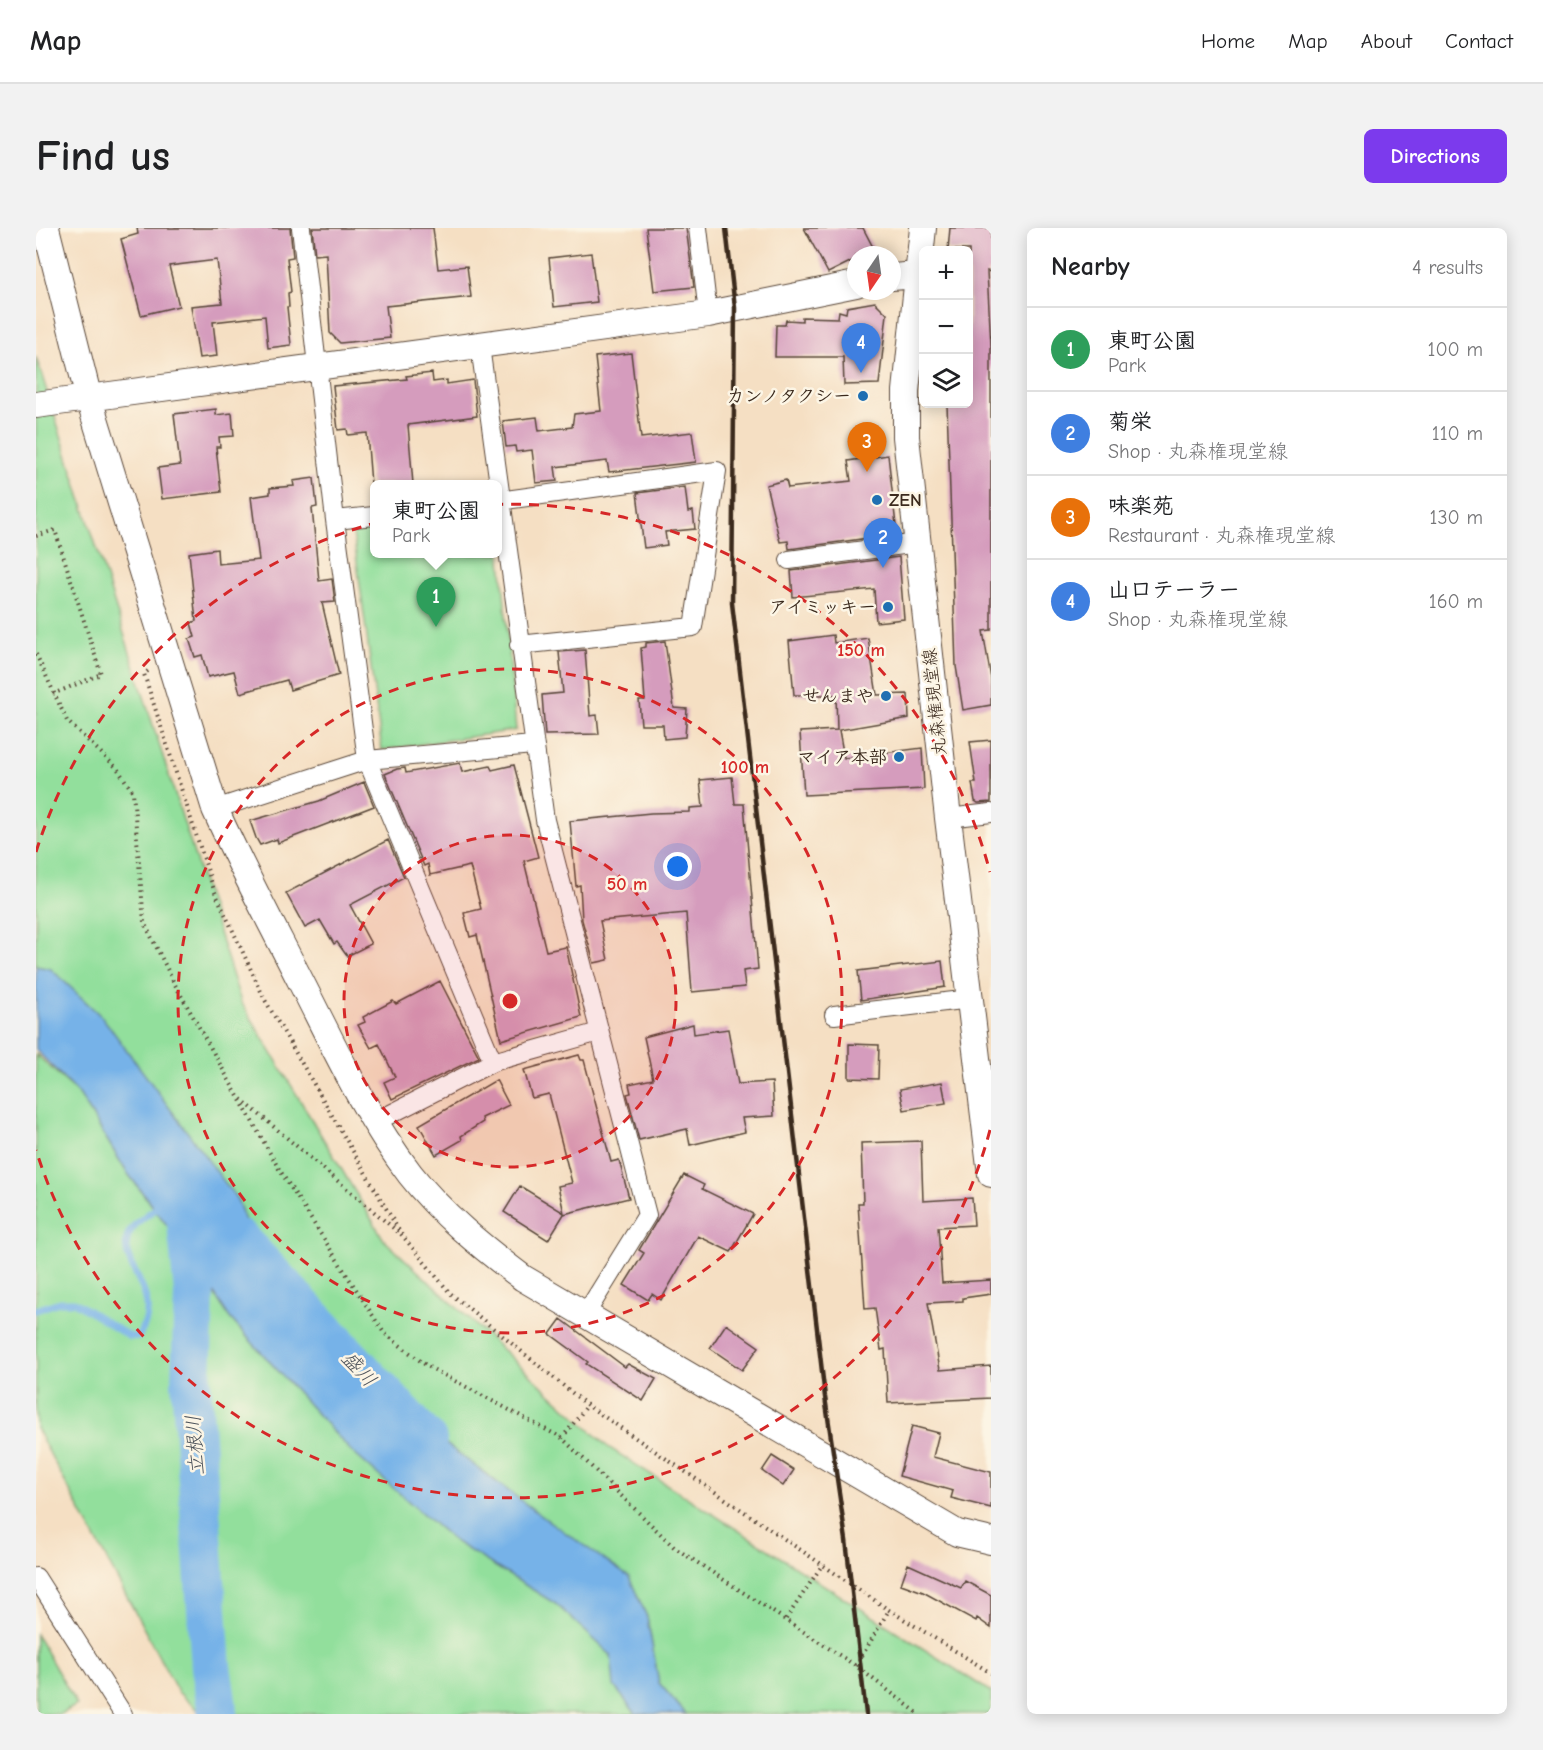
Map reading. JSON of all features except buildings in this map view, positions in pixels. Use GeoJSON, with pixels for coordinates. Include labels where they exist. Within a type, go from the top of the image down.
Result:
{"type":"FeatureCollection","features":[{"type":"Feature","properties":{"kind":"street"},"geometry":{"type":"LineString","coordinates":[[46,228],[89,399],[215,809],[237,857],[375,1122],[410,1174],[475,1242],[524,1278],[957,1533],[991,1541]]}},
{"type":"Feature","properties":{"kind":"street"},"geometry":{"type":"LineString","coordinates":[[301,228],[319,367],[335,520],[367,760],[493,1062]]}},
{"type":"Feature","properties":{"kind":"street"},"geometry":{"type":"LineString","coordinates":[[698,228],[708,314]]}},
{"type":"Feature","properties":{"kind":"street","name":"丸森権現堂線"},"geometry":{"type":"LineString","coordinates":[[923,228],[906,391],[906,437],[948,818],[991,1174]]}},
{"type":"Feature","properties":{"kind":"street"},"geometry":{"type":"LineString","coordinates":[[901,277],[918,275]]}},
{"type":"Feature","properties":{"kind":"street"},"geometry":{"type":"LineString","coordinates":[[36,405],[708,314],[847,286]]}},
{"type":"Feature","properties":{"kind":"street"},"geometry":{"type":"LineString","coordinates":[[480,346],[496,480]]}},
{"type":"Feature","properties":{"kind":"street"},"geometry":{"type":"LineString","coordinates":[[502,501],[717,471],[693,627],[519,645]]}},
{"type":"Feature","properties":{"kind":"street"},"geometry":{"type":"LineString","coordinates":[[335,520],[370,516]]}},
{"type":"Feature","properties":{"kind":"street"},"geometry":{"type":"LineString","coordinates":[[502,523],[544,820],[647,1215],[585,1315]]}},
{"type":"Feature","properties":{"kind":"street"},"geometry":{"type":"LineString","coordinates":[[789,560],[918,543]]}},
{"type":"Feature","properties":{"kind":"street"},"geometry":{"type":"LineString","coordinates":[[215,809],[367,760],[533,744]]}},
{"type":"Feature","properties":{"kind":"street"},"geometry":{"type":"LineString","coordinates":[[948,818],[991,813]]}},
{"type":"Feature","properties":{"kind":"street"},"geometry":{"type":"LineString","coordinates":[[834,1015],[971,999]]}},
{"type":"Feature","properties":{"kind":"street"},"geometry":{"type":"LineString","coordinates":[[375,1122],[493,1062],[599,1032]]}},
{"type":"Feature","properties":{"kind":"street"},"geometry":{"type":"LineString","coordinates":[[36,1577],[123,1714]]}},
{"type":"Feature","properties":{"kind":"path"},"geometry":{"type":"LineString","coordinates":[[36,536],[55,530],[101,674],[53,694]]}},
{"type":"Feature","properties":{"kind":"path"},"geometry":{"type":"LineString","coordinates":[[36,654],[67,721],[117,768],[134,792],[144,922],[173,981],[279,1170],[384,1333],[427,1366],[562,1438],[675,1548],[856,1666],[919,1714]]}},
{"type":"Feature","properties":{"kind":"path"},"geometry":{"type":"LineString","coordinates":[[238,1097],[401,1234]]}},
{"type":"Feature","properties":{"kind":"path"},"geometry":{"type":"LineString","coordinates":[[562,1438],[587,1405]]}},
{"type":"Feature","properties":{"kind":"path"},"geometry":{"type":"LineString","coordinates":[[786,1619],[823,1564]]}},
{"type":"Feature","properties":{"kind":"path"},"geometry":{"type":"LineString","coordinates":[[856,1666],[889,1610]]}},
{"type":"Feature","properties":{"kind":"green space"},"geometry":{"type":"Polygon","coordinates":[[[36,357],[241,1002],[384,1240],[608,1447],[991,1692],[991,1714],[686,1714],[659,1683],[647,1617],[628,1577],[543,1517],[361,1380],[309,1333],[252,1240],[237,1199],[51,970],[36,966],[36,357]]]}},
{"type":"Feature","properties":{"kind":"green space"},"geometry":{"type":"Polygon","coordinates":[[[370,523],[370,558],[501,558],[516,730],[382,750],[352,525],[370,523]]]}},
{"type":"Feature","properties":{"kind":"green space"},"geometry":{"type":"Polygon","coordinates":[[[36,1054],[80,1095],[126,1171],[182,1245],[230,1318],[351,1451],[454,1541],[556,1604],[611,1655],[617,1689],[636,1714],[202,1714],[178,1692],[36,1428],[36,1054]]]}},
{"type":"Feature","properties":{"kind":"green space"},"geometry":{"type":"Polygon","coordinates":[[[36,1634],[77,1705],[61,1714],[36,1714],[36,1634]]]}},
{"type":"Feature","properties":{"kind":"water"},"geometry":{"type":"Polygon","coordinates":[[[36,966],[51,969],[103,1018],[237,1199],[252,1240],[309,1333],[361,1380],[543,1517],[629,1577],[647,1617],[659,1683],[686,1714],[636,1714],[614,1686],[611,1655],[556,1604],[454,1541],[351,1451],[230,1318],[182,1245],[126,1171],[80,1095],[36,1050],[36,966]]]}},
{"type":"Feature","properties":{"kind":"waterway"},"geometry":{"type":"LineString","coordinates":[[36,1310],[59,1302],[74,1302],[130,1337],[139,1336],[146,1321],[147,1307],[126,1247],[128,1235],[139,1221],[162,1203]]}},
{"type":"Feature","properties":{"kind":"waterway","name":"立根川"},"geometry":{"type":"LineString","coordinates":[[185,1203],[194,1293],[191,1381],[211,1667],[218,1714]]}},
{"type":"Feature","properties":{"kind":"waterway","name":"盛川"},"geometry":{"type":"LineString","coordinates":[[239,1239],[427,1440]]}},
{"type":"Feature","properties":{"kind":"railway"},"geometry":{"type":"LineString","coordinates":[[726,228],[735,308],[732,603],[825,1397],[846,1540],[866,1714]]}},
{"type":"Feature","properties":{"kind":"place","name":"山口テーラー"},"geometry":{"type":"Point","coordinates":[861,373]}},
{"type":"Feature","properties":{"kind":"place","name":"カンノタクシー"},"geometry":{"type":"Point","coordinates":[863,396]}},
{"type":"Feature","properties":{"kind":"place","name":"味楽苑"},"geometry":{"type":"Point","coordinates":[867,472]}},
{"type":"Feature","properties":{"kind":"place","name":"ZEN"},"geometry":{"type":"Point","coordinates":[877,500]}},
{"type":"Feature","properties":{"kind":"place","name":"菊栄"},"geometry":{"type":"Point","coordinates":[883,568]}},
{"type":"Feature","properties":{"kind":"place","name":"アイミッキー"},"geometry":{"type":"Point","coordinates":[888,607]}},
{"type":"Feature","properties":{"kind":"place","name":"東町公園"},"geometry":{"type":"Point","coordinates":[436,627]}},
{"type":"Feature","properties":{"kind":"place","name":"せんまや"},"geometry":{"type":"Point","coordinates":[886,696]}},
{"type":"Feature","properties":{"kind":"place","name":"マイア本部"},"geometry":{"type":"Point","coordinates":[899,757]}}]}
